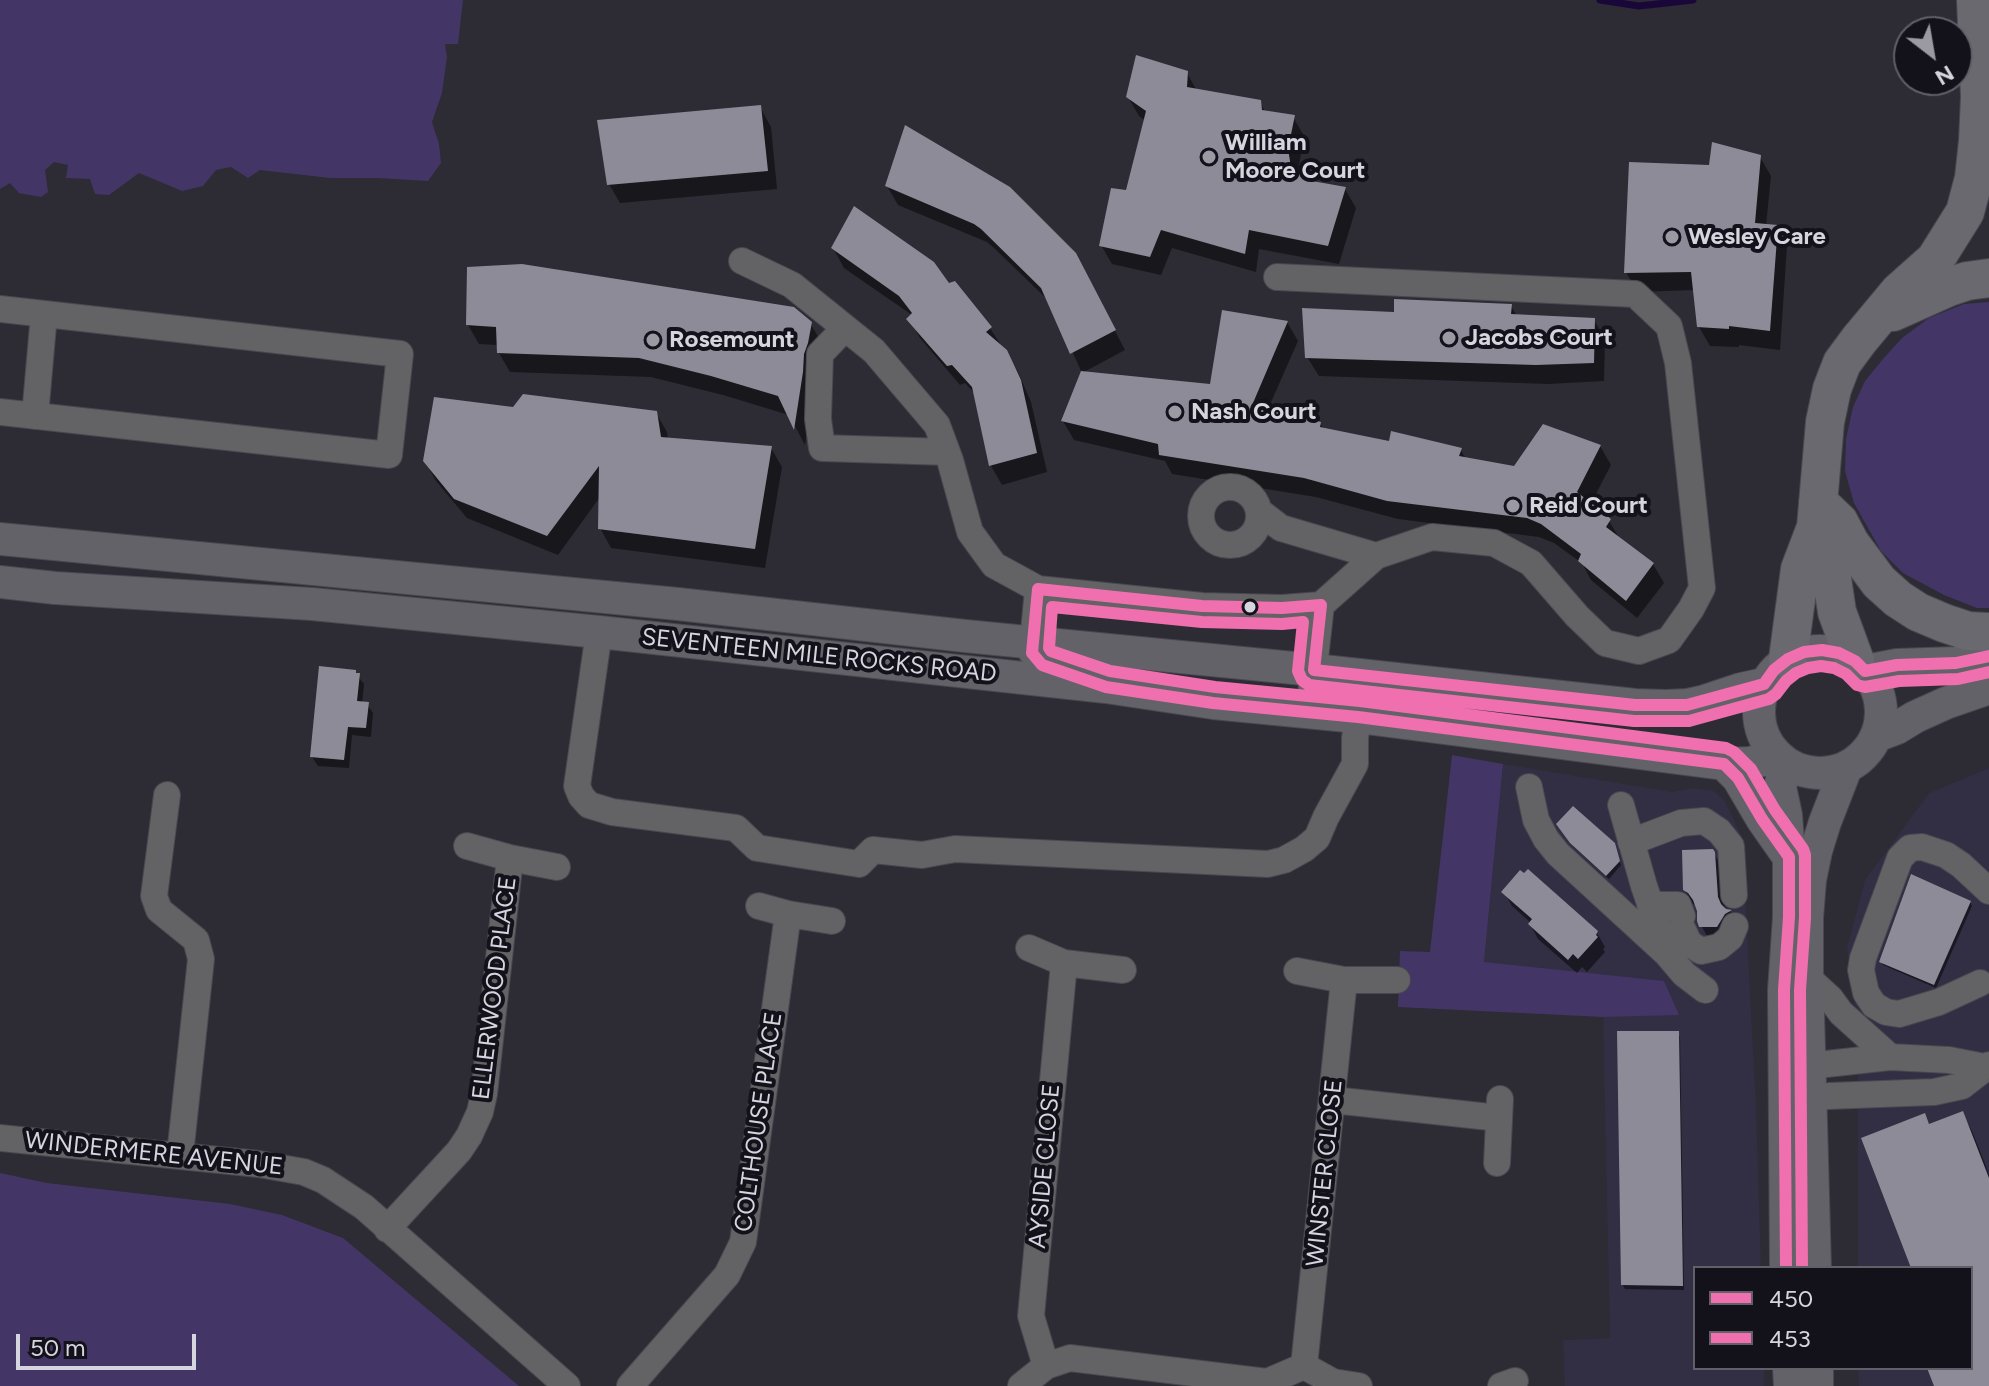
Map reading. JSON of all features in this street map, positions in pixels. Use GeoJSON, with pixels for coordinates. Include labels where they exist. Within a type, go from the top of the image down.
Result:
{"type":"FeatureCollection","features":[{"type":"Feature","properties":{"kind":"highway"},"geometry":{"type":"LineString","coordinates":[[1776,672],[1800,569],[1817,514],[1825,422],[1832,389],[1842,363],[1899,292],[1935,260],[1965,212],[1974,178],[1978,141],[1980,97],[1976,0]]}},
{"type":"Feature","properties":{"kind":"highway"},"geometry":{"type":"LineString","coordinates":[[1876,321],[1949,287],[1989,278]]}},
{"type":"Feature","properties":{"kind":"highway"},"geometry":{"type":"LineString","coordinates":[[1817,514],[1839,522],[1850,543],[1879,582],[1898,599],[1944,623],[1968,631],[1989,632]]}},
{"type":"Feature","properties":{"kind":"highway"},"geometry":{"type":"LineString","coordinates":[[1817,514],[1830,565],[1837,612],[1860,666]]}},
{"type":"Feature","properties":{"kind":"main road","name":"SEVENTEEN MILE ROCKS ROAD"},"geometry":{"type":"LineString","coordinates":[[0,539],[678,604],[1635,705],[1666,706],[1705,701],[1741,689],[1776,672]]}},
{"type":"Feature","properties":{"kind":"main road","name":"SEVENTEEN MILE ROCKS ROAD"},"geometry":{"type":"LineString","coordinates":[[0,582],[312,604],[599,632],[1106,687],[1213,703],[1358,717],[1724,764],[1782,760]]}},
{"type":"Feature","properties":{"kind":"main road"},"geometry":{"type":"LineString","coordinates":[[1822,650],[1839,653],[1860,666],[1875,685],[1881,719],[1876,736],[1858,760],[1846,768],[1825,773],[1804,772],[1782,760],[1765,741],[1759,723],[1758,703],[1776,672],[1804,652],[1822,650]]}},
{"type":"Feature","properties":{"kind":"main road"},"geometry":{"type":"LineString","coordinates":[[1860,666],[1956,663],[1989,656]]}},
{"type":"Feature","properties":{"kind":"main road"},"geometry":{"type":"LineString","coordinates":[[1876,736],[1946,703],[1989,688]]}},
{"type":"Feature","properties":{"kind":"main road"},"geometry":{"type":"LineString","coordinates":[[1782,760],[1780,787],[1789,857],[1784,990],[1797,1067],[1815,1266]]}},
{"type":"Feature","properties":{"kind":"main road"},"geometry":{"type":"LineString","coordinates":[[1724,764],[1738,778],[1789,857]]}},
{"type":"Feature","properties":{"kind":"main road"},"geometry":{"type":"LineString","coordinates":[[1797,1067],[1807,977],[1810,880],[1825,822],[1846,768]]}},
{"type":"Feature","properties":{"kind":"main road"},"geometry":{"type":"LineString","coordinates":[[1786,1266],[1798,1100]]}},
{"type":"Feature","properties":{"kind":"street"},"geometry":{"type":"LineString","coordinates":[[742,261],[792,285],[874,351],[937,425],[970,532],[994,565],[1038,589],[1202,606],[1282,608],[1321,605],[1376,556],[1432,537],[1494,543],[1531,563],[1605,643],[1639,651],[1669,640],[1702,588],[1678,363],[1669,326],[1635,294],[1277,277]]}},
{"type":"Feature","properties":{"kind":"street"},"geometry":{"type":"LineString","coordinates":[[0,309],[400,354],[389,455],[0,412]]}},
{"type":"Feature","properties":{"kind":"street"},"geometry":{"type":"LineString","coordinates":[[35,416],[44,314]]}},
{"type":"Feature","properties":{"kind":"street"},"geometry":{"type":"LineString","coordinates":[[845,328],[820,354],[818,419],[822,448],[947,452]]}},
{"type":"Feature","properties":{"kind":"street"},"geometry":{"type":"LineString","coordinates":[[1250,538],[1257,528],[1260,512],[1250,495],[1242,489],[1222,488],[1205,501],[1201,521],[1216,542],[1234,545],[1281,528]]}},
{"type":"Feature","properties":{"kind":"street"},"geometry":{"type":"LineString","coordinates":[[1260,512],[1281,528],[1376,556]]}},
{"type":"Feature","properties":{"kind":"street"},"geometry":{"type":"LineString","coordinates":[[1038,589],[1032,653],[1042,665],[1106,687]]}},
{"type":"Feature","properties":{"kind":"street"},"geometry":{"type":"LineString","coordinates":[[1309,712],[1321,605]]}},
{"type":"Feature","properties":{"kind":"street"},"geometry":{"type":"LineString","coordinates":[[599,632],[577,786],[589,805],[612,812],[736,828],[757,848],[859,864],[873,850],[922,855],[955,849],[1268,864],[1284,860],[1317,838],[1355,764],[1358,717]]}},
{"type":"Feature","properties":{"kind":"street"},"geometry":{"type":"LineString","coordinates":[[1529,787],[1536,820],[1558,854],[1667,954],[1684,974],[1705,990]]}},
{"type":"Feature","properties":{"kind":"street"},"geometry":{"type":"LineString","coordinates":[[167,795],[154,896],[159,910],[196,940],[201,959],[180,1155]]}},
{"type":"Feature","properties":{"kind":"street"},"geometry":{"type":"LineString","coordinates":[[1621,805],[1667,954]]}},
{"type":"Feature","properties":{"kind":"street"},"geometry":{"type":"LineString","coordinates":[[1631,842],[1681,823],[1704,821],[1719,831],[1731,846],[1734,895]]}},
{"type":"Feature","properties":{"kind":"street"},"geometry":{"type":"LineString","coordinates":[[467,846],[557,867]]}},
{"type":"Feature","properties":{"kind":"street"},"geometry":{"type":"LineString","coordinates":[[1980,983],[1939,1002],[1899,1014],[1886,1012],[1874,1005],[1866,993],[1861,970],[1900,858],[1910,848],[1922,847],[1946,855],[1989,891]]}},
{"type":"Feature","properties":{"kind":"street","name":"ELLERWOOD PLACE"},"geometry":{"type":"LineString","coordinates":[[387,1229],[459,1151],[480,1112],[510,858]]}},
{"type":"Feature","properties":{"kind":"street"},"geometry":{"type":"LineString","coordinates":[[1650,905],[1678,905],[1689,943],[1701,951],[1719,947],[1730,938],[1735,926]]}},
{"type":"Feature","properties":{"kind":"street"},"geometry":{"type":"LineString","coordinates":[[759,906],[832,921]]}},
{"type":"Feature","properties":{"kind":"street","name":"COLTHOUSE PLACE"},"geometry":{"type":"LineString","coordinates":[[630,1386],[727,1275],[743,1242],[788,914]]}},
{"type":"Feature","properties":{"kind":"street"},"geometry":{"type":"LineString","coordinates":[[1029,948],[1064,963],[1123,970]]}},
{"type":"Feature","properties":{"kind":"street","name":"AYSIDE CLOSE"},"geometry":{"type":"LineString","coordinates":[[1046,1366],[1031,1316],[1064,963]]}},
{"type":"Feature","properties":{"kind":"street"},"geometry":{"type":"LineString","coordinates":[[1297,971],[1344,980],[1397,980]]}},
{"type":"Feature","properties":{"kind":"street"},"geometry":{"type":"LineString","coordinates":[[1807,977],[1890,1057]]}},
{"type":"Feature","properties":{"kind":"street","name":"WINSTER CLOSE"},"geometry":{"type":"LineString","coordinates":[[1304,1366],[1344,980]]}},
{"type":"Feature","properties":{"kind":"street"},"geometry":{"type":"LineString","coordinates":[[1797,1067],[1890,1057],[1949,1060],[1987,1066]]}},
{"type":"Feature","properties":{"kind":"street"},"geometry":{"type":"LineString","coordinates":[[1798,1100],[1934,1092],[1962,1086],[1987,1066]]}},
{"type":"Feature","properties":{"kind":"street"},"geometry":{"type":"LineString","coordinates":[[1333,1100],[1499,1108],[1497,1163]]}},
{"type":"Feature","properties":{"kind":"street","name":"WINDERMERE AVENUE"},"geometry":{"type":"LineString","coordinates":[[0,1138],[180,1155],[304,1172],[341,1190],[364,1207],[567,1386]]}},
{"type":"Feature","properties":{"kind":"street"},"geometry":{"type":"LineString","coordinates":[[1021,1386],[1046,1366],[1070,1358],[1267,1382],[1304,1366],[1333,1382],[1359,1386]]}},
{"type":"Feature","properties":{"kind":"shaded area"},"geometry":{"type":"Polygon","coordinates":[[[0,0],[463,0],[458,44],[445,44],[447,57],[442,93],[432,122],[441,163],[428,181],[330,178],[260,170],[248,178],[231,167],[216,170],[203,186],[182,191],[139,173],[109,195],[95,194],[90,179],[66,178],[68,165],[54,162],[45,170],[48,192],[41,197],[19,193],[10,183],[0,189],[0,0]]]}},
{"type":"Feature","properties":{"kind":"shaded area"},"geometry":{"type":"Polygon","coordinates":[[[1989,302],[1989,608],[1977,608],[1903,573],[1881,551],[1854,503],[1845,471],[1846,439],[1853,407],[1865,381],[1902,338],[1929,318],[1964,304],[1989,302]]]}},
{"type":"Feature","properties":{"kind":"shaded area"},"geometry":{"type":"Polygon","coordinates":[[[1452,755],[1503,764],[1484,962],[1664,981],[1679,1015],[1603,1017],[1398,1007],[1400,951],[1430,952],[1452,755]]]}},
{"type":"Feature","properties":{"kind":"shaded area"},"geometry":{"type":"Polygon","coordinates":[[[1503,764],[1672,792],[1693,788],[1714,791],[1725,801],[1742,837],[1761,1266],[1693,1266],[1693,1370],[1764,1370],[1764,1386],[1565,1386],[1563,1340],[1610,1338],[1603,1017],[1679,1014],[1484,962],[1503,764]]]}},
{"type":"Feature","properties":{"kind":"shaded area"},"geometry":{"type":"Polygon","coordinates":[[[1989,768],[1989,1386],[1859,1386],[1858,1370],[1973,1370],[1973,1266],[1858,1266],[1858,1029],[1847,948],[1865,880],[1929,793],[1989,768]]]}},
{"type":"Feature","properties":{"kind":"shaded area"},"geometry":{"type":"Polygon","coordinates":[[[0,1173],[47,1183],[230,1204],[282,1215],[343,1238],[519,1386],[0,1386],[0,1173]]]}},
{"type":"Feature","properties":{"kind":"building","name":"William Moore Court"},"geometry":{"type":"Polygon","coordinates":[[[1136,55],[1188,71],[1187,87],[1261,100],[1262,110],[1295,115],[1288,149],[1291,167],[1311,172],[1312,181],[1346,187],[1328,246],[1249,230],[1245,254],[1161,230],[1150,257],[1099,246],[1111,188],[1126,190],[1146,111],[1126,97],[1136,55]]]}},
{"type":"Feature","properties":{"kind":"building"},"geometry":{"type":"Polygon","coordinates":[[[761,105],[768,171],[607,185],[597,120],[761,105]]]}},
{"type":"Feature","properties":{"kind":"building"},"geometry":{"type":"Polygon","coordinates":[[[905,125],[1010,187],[1076,253],[1116,330],[1070,354],[1041,288],[981,229],[885,186],[905,125]]]}},
{"type":"Feature","properties":{"kind":"building","name":"Wesley Care"},"geometry":{"type":"Polygon","coordinates":[[[1712,142],[1761,155],[1755,223],[1778,225],[1770,331],[1729,326],[1729,329],[1697,327],[1691,272],[1624,273],[1629,162],[1709,165],[1712,142]]]}},
{"type":"Feature","properties":{"kind":"building"},"geometry":{"type":"Polygon","coordinates":[[[854,206],[934,262],[949,283],[955,281],[992,327],[986,332],[1007,350],[1021,380],[1037,453],[989,466],[972,387],[952,365],[947,366],[906,319],[912,313],[899,296],[831,248],[854,206]]]}},
{"type":"Feature","properties":{"kind":"building","name":"Rosemount"},"geometry":{"type":"Polygon","coordinates":[[[522,264],[794,307],[812,322],[804,354],[794,430],[778,396],[711,376],[639,358],[497,353],[496,327],[466,325],[467,267],[522,264]]]}},
{"type":"Feature","properties":{"kind":"building","name":"Jacobs Court"},"geometry":{"type":"Polygon","coordinates":[[[1394,299],[1512,304],[1511,314],[1595,318],[1594,363],[1536,365],[1305,358],[1302,308],[1394,312],[1394,299]]]}},
{"type":"Feature","properties":{"kind":"building"},"geometry":{"type":"Polygon","coordinates":[[[1222,310],[1288,321],[1253,403],[1321,422],[1320,427],[1389,441],[1391,431],[1462,448],[1459,456],[1514,466],[1543,424],[1601,445],[1577,492],[1611,519],[1606,527],[1654,563],[1626,601],[1578,561],[1581,554],[1541,524],[1527,518],[1387,501],[1304,478],[1159,455],[1158,444],[1061,421],[1081,371],[1210,384],[1222,310]]]}},
{"type":"Feature","properties":{"kind":"building"},"geometry":{"type":"Polygon","coordinates":[[[523,394],[657,411],[661,437],[772,446],[755,549],[598,529],[599,466],[547,536],[454,499],[423,461],[434,397],[513,407],[523,394]]]}},
{"type":"Feature","properties":{"kind":"building"},"geometry":{"type":"Polygon","coordinates":[[[319,666],[356,670],[360,673],[357,701],[369,702],[366,728],[348,727],[344,760],[310,757],[319,666]]]}},
{"type":"Feature","properties":{"kind":"building"},"geometry":{"type":"Polygon","coordinates":[[[1573,806],[1615,843],[1620,861],[1606,876],[1570,843],[1556,824],[1573,806]]]}},
{"type":"Feature","properties":{"kind":"building"},"geometry":{"type":"Polygon","coordinates":[[[1713,849],[1718,897],[1726,909],[1732,910],[1725,914],[1717,927],[1699,927],[1693,900],[1683,890],[1682,850],[1713,849]]]}},
{"type":"Feature","properties":{"kind":"building"},"geometry":{"type":"Polygon","coordinates":[[[1528,869],[1598,931],[1598,937],[1578,959],[1573,954],[1568,960],[1528,924],[1532,919],[1501,892],[1520,870],[1524,873],[1528,869]]]}},
{"type":"Feature","properties":{"kind":"building"},"geometry":{"type":"Polygon","coordinates":[[[1911,874],[1971,901],[1934,985],[1879,962],[1911,874]]]}},
{"type":"Feature","properties":{"kind":"building"},"geometry":{"type":"Polygon","coordinates":[[[1617,1031],[1679,1031],[1683,1286],[1621,1285],[1617,1031]]]}},
{"type":"Feature","properties":{"kind":"building"},"geometry":{"type":"Polygon","coordinates":[[[1963,1111],[1989,1178],[1989,1386],[1934,1386],[1928,1370],[1973,1370],[1973,1266],[1910,1266],[1861,1138],[1925,1113],[1929,1124],[1963,1111]]]}},
{"type":"Feature","properties":{"kind":"waterway"},"geometry":{"type":"LineString","coordinates":[[1600,0],[1639,6],[1693,0]]}},
{"type":"Feature","properties":{"kind":"transit line","name":"450"},"geometry":{"type":"LineString","coordinates":[[1786,1266],[1784,990],[1789,857],[1738,778],[1724,764],[1358,717],[1213,703],[1106,687],[1042,665],[1032,653],[1038,589],[1202,606],[1282,608],[1321,605],[1314,670],[1635,705],[1687,705],[1764,684],[1774,670],[1804,652],[1822,650],[1839,653],[1855,661],[1865,671],[1897,665],[1956,663],[1989,656]]}},
{"type":"Feature","properties":{"kind":"transit line","name":"453"},"geometry":{"type":"LineString","coordinates":[[1802,1266],[1800,990],[1805,855],[1751,769],[1734,752],[1726,748],[1360,701],[1215,687],[1110,671],[1051,651],[1052,607],[1202,622],[1303,622],[1298,671],[1302,680],[1309,685],[1634,721],[1689,721],[1769,699],[1796,673],[1821,666],[1834,668],[1857,685],[1865,687],[1899,681],[1958,679],[1989,672]]}},
{"type":"Feature","properties":{"kind":"place","name":"William Moore Court"},"geometry":{"type":"Point","coordinates":[1209,157]}},
{"type":"Feature","properties":{"kind":"place","name":"Wesley Care"},"geometry":{"type":"Point","coordinates":[1672,237]}},
{"type":"Feature","properties":{"kind":"place","name":"Jacobs Court"},"geometry":{"type":"Point","coordinates":[1449,338]}},
{"type":"Feature","properties":{"kind":"place","name":"Rosemount"},"geometry":{"type":"Point","coordinates":[653,340]}},
{"type":"Feature","properties":{"kind":"place","name":"Nash Court"},"geometry":{"type":"Point","coordinates":[1175,412]}},
{"type":"Feature","properties":{"kind":"place","name":"Reid Court"},"geometry":{"type":"Point","coordinates":[1513,506]}}]}
